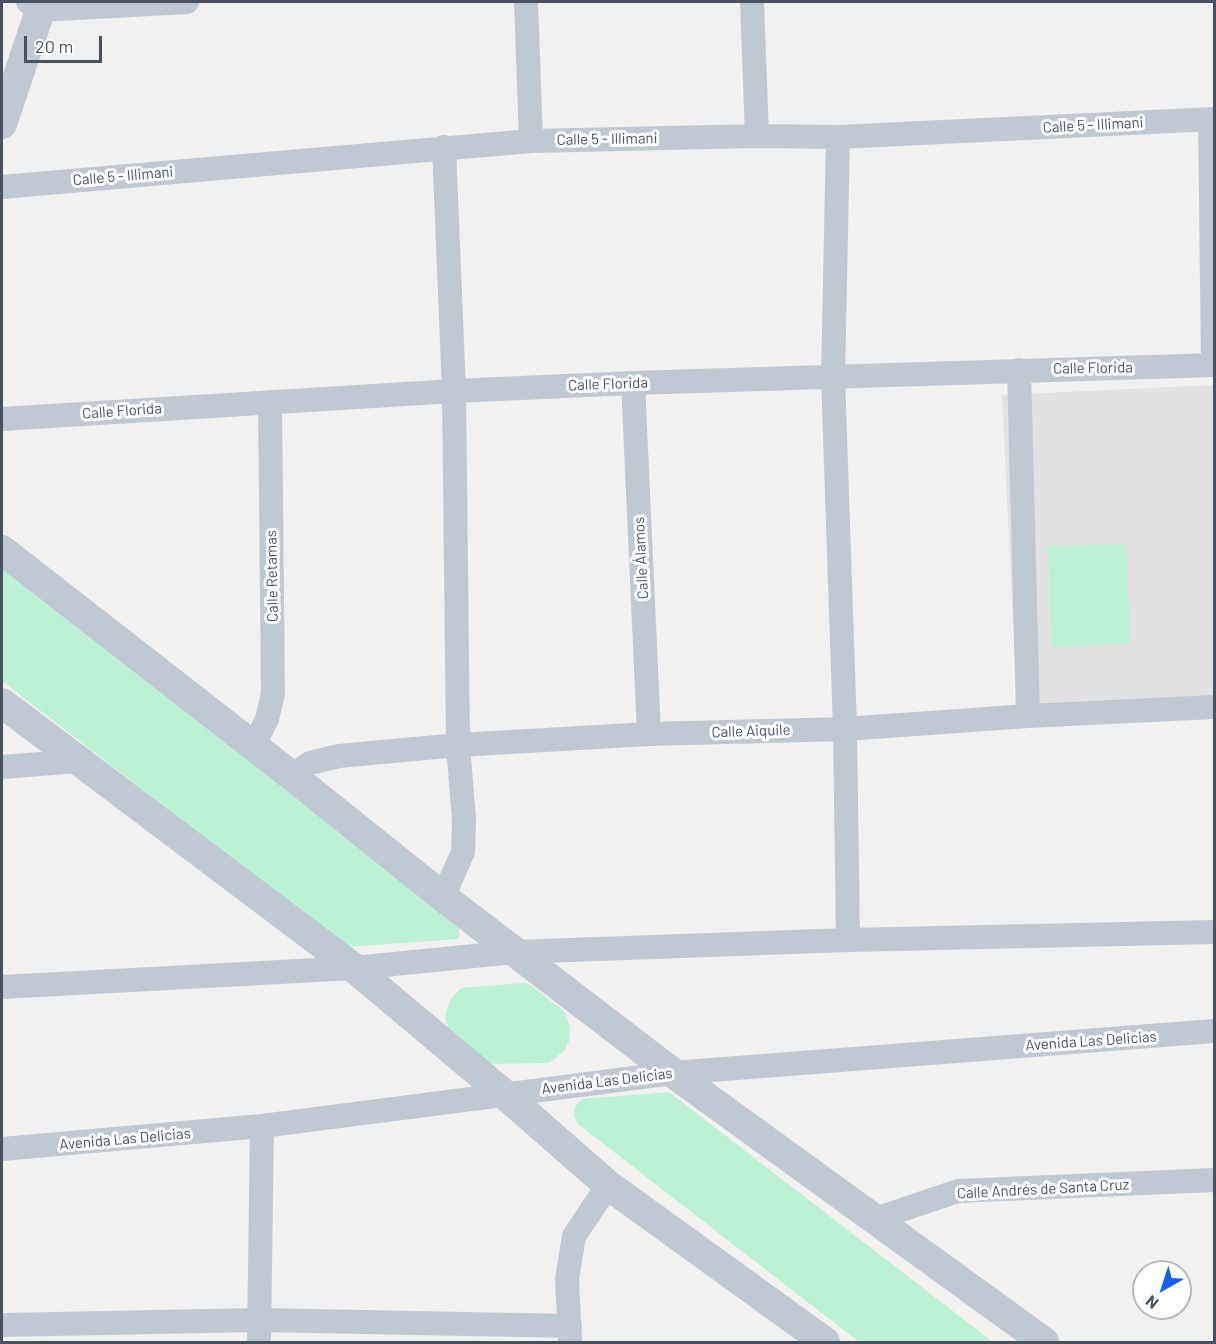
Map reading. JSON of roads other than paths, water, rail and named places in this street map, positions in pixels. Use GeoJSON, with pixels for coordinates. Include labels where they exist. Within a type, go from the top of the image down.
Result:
{"type":"FeatureCollection","features":[{"type":"Feature","properties":{"kind":"street"},"geometry":{"type":"LineString","coordinates":[[2,124],[37,4],[187,2]]}},
{"type":"Feature","properties":{"kind":"street"},"geometry":{"type":"LineString","coordinates":[[526,2],[531,141]]}},
{"type":"Feature","properties":{"kind":"street"},"geometry":{"type":"LineString","coordinates":[[752,2],[757,136]]}},
{"type":"Feature","properties":{"kind":"street"},"geometry":{"type":"LineString","coordinates":[[1212,119],[1214,365]]}},
{"type":"Feature","properties":{"kind":"street","name":"Calle 5 - Illimani"},"geometry":{"type":"LineString","coordinates":[[2,187],[531,141],[757,136],[838,137],[1212,119]]}},
{"type":"Feature","properties":{"kind":"street"},"geometry":{"type":"LineString","coordinates":[[838,137],[833,377],[845,729],[848,940]]}},
{"type":"Feature","properties":{"kind":"street"},"geometry":{"type":"LineString","coordinates":[[443,897],[463,852],[464,819],[458,745],[454,391],[444,147]]}},
{"type":"Feature","properties":{"kind":"street","name":"Calle Florida"},"geometry":{"type":"LineString","coordinates":[[2,419],[454,391],[633,383],[1214,365]]}},
{"type":"Feature","properties":{"kind":"street"},"geometry":{"type":"LineString","coordinates":[[1019,370],[1028,716]]}},
{"type":"Feature","properties":{"kind":"street","name":"Calle Álamos"},"geometry":{"type":"LineString","coordinates":[[633,383],[649,734]]}},
{"type":"Feature","properties":{"kind":"street","name":"Calle Retamas"},"geometry":{"type":"LineString","coordinates":[[253,747],[267,719],[273,694],[270,402]]}},
{"type":"Feature","properties":{"kind":"street"},"geometry":{"type":"LineString","coordinates":[[2,550],[443,897],[673,1073],[1044,1342]]}},
{"type":"Feature","properties":{"kind":"street"},"geometry":{"type":"LineString","coordinates":[[2,703],[354,968],[608,1185],[825,1342]]}},
{"type":"Feature","properties":{"kind":"street","name":"Calle Aiquile"},"geometry":{"type":"LineString","coordinates":[[292,776],[310,763],[339,756],[458,745],[649,734],[845,729],[1028,716],[1215,707]]}},
{"type":"Feature","properties":{"kind":"street"},"geometry":{"type":"LineString","coordinates":[[2,767],[78,761]]}},
{"type":"Feature","properties":{"kind":"street"},"geometry":{"type":"LineString","coordinates":[[2,987],[354,968],[514,952],[848,940],[1215,932]]}},
{"type":"Feature","properties":{"kind":"street","name":"Avenida Las Delicias"},"geometry":{"type":"LineString","coordinates":[[2,1149],[262,1126],[673,1073],[1215,1031]]}},
{"type":"Feature","properties":{"kind":"street"},"geometry":{"type":"LineString","coordinates":[[259,1331],[262,1126]]}},
{"type":"Feature","properties":{"kind":"street","name":"Calle Andrés de Santa Cruz"},"geometry":{"type":"LineString","coordinates":[[875,1219],[958,1191],[1215,1180]]}},
{"type":"Feature","properties":{"kind":"street"},"geometry":{"type":"LineString","coordinates":[[2,1325],[259,1331],[570,1334],[567,1279],[574,1236],[608,1185]]}}]}
